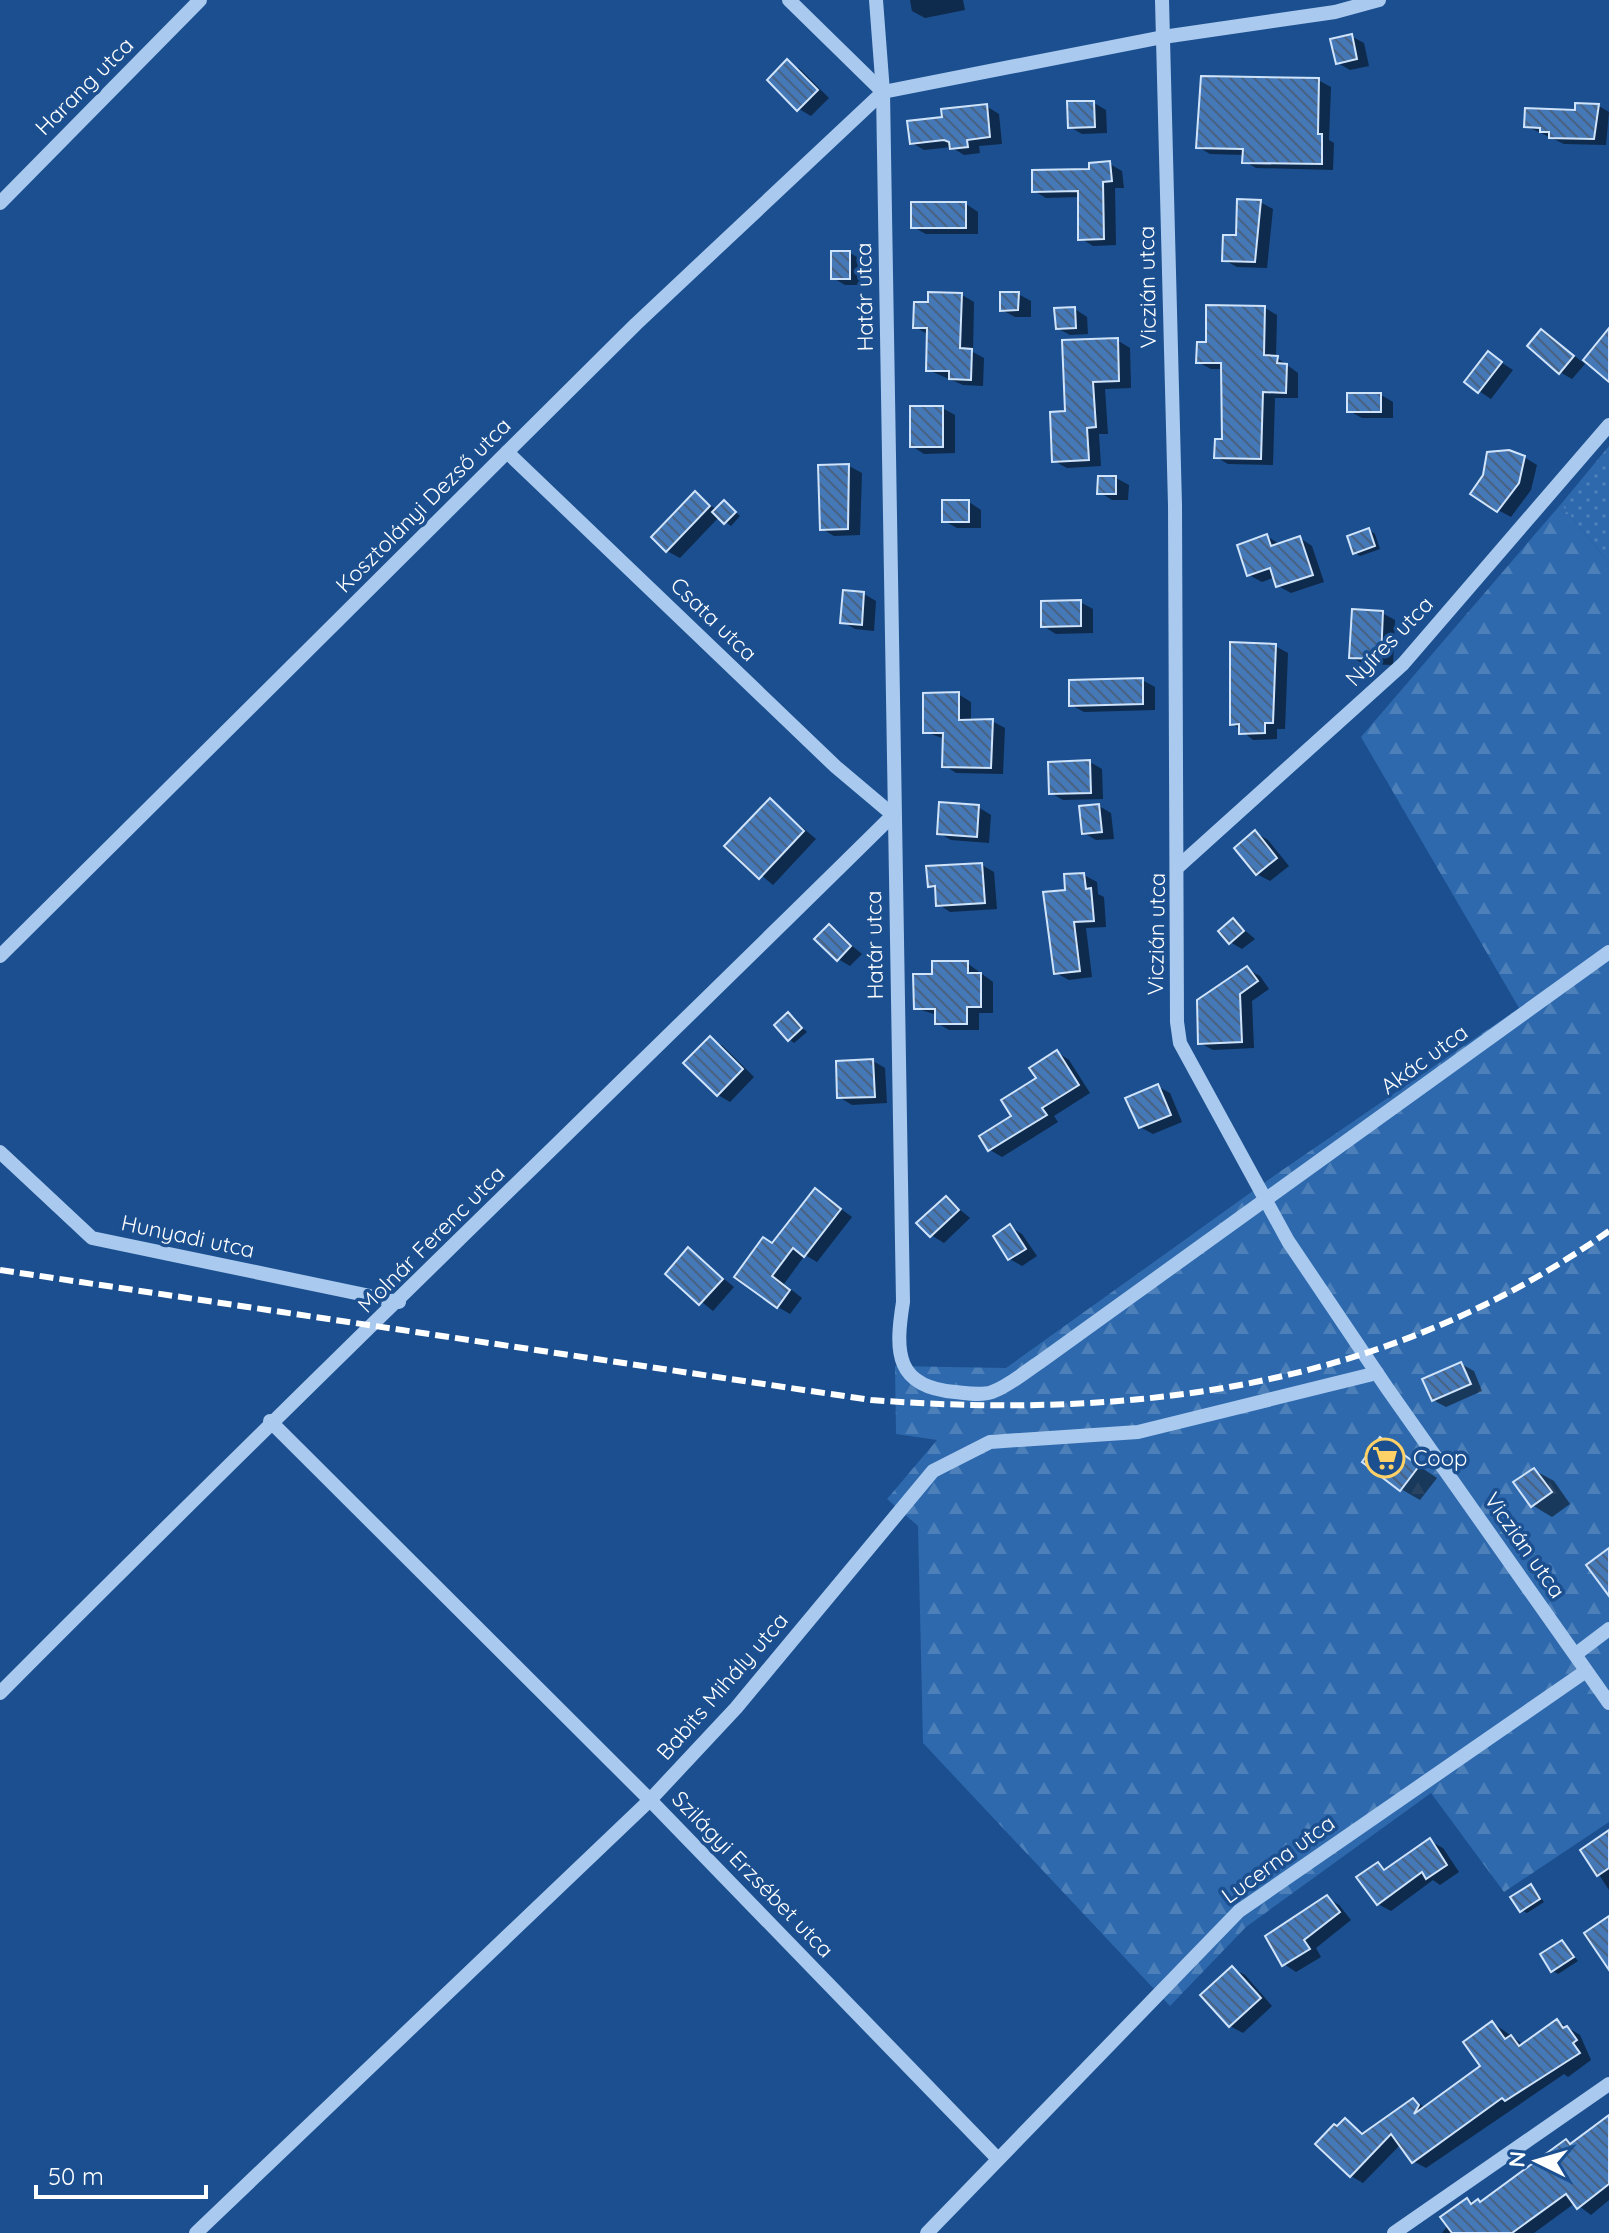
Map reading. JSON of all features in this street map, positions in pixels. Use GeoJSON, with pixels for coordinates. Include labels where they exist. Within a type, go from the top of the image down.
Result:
{"type":"FeatureCollection","features":[{"type":"Feature","properties":{"kind":"street","name":"Harang utca"},"geometry":{"type":"LineString","coordinates":[[0,203],[200,0]]}},
{"type":"Feature","properties":{"kind":"street"},"geometry":{"type":"LineString","coordinates":[[789,0],[883,92],[1163,37],[1335,12],[1379,0]]}},
{"type":"Feature","properties":{"kind":"street","name":"Határ utca"},"geometry":{"type":"LineString","coordinates":[[876,0],[883,92],[903,1302],[899,1328],[901,1359],[918,1384],[930,1390],[992,1392],[1040,1362],[1264,1202]]}},
{"type":"Feature","properties":{"kind":"street"},"geometry":{"type":"LineString","coordinates":[[1162,0],[1163,37]]}},
{"type":"Feature","properties":{"kind":"street","name":"Viczián utca"},"geometry":{"type":"LineString","coordinates":[[1163,37],[1175,505],[1179,866],[1177,1022],[1180,1043],[1264,1202],[1377,1373],[1609,1703]]}},
{"type":"Feature","properties":{"kind":"street","name":"Kosztolányi Dezső utca"},"geometry":{"type":"LineString","coordinates":[[0,956],[636,324],[883,92]]}},
{"type":"Feature","properties":{"kind":"street","name":"Nyíres utca"},"geometry":{"type":"LineString","coordinates":[[1179,866],[1403,664],[1609,425]]}},
{"type":"Feature","properties":{"kind":"street","name":"Csata utca"},"geometry":{"type":"LineString","coordinates":[[507,452],[836,767],[893,815]]}},
{"type":"Feature","properties":{"kind":"street","name":"Molnár Ferenc utca"},"geometry":{"type":"LineString","coordinates":[[0,1693],[270,1421],[399,1302],[893,815]]}},
{"type":"Feature","properties":{"kind":"street","name":"Akác utca"},"geometry":{"type":"LineString","coordinates":[[1264,1202],[1609,952]]}},
{"type":"Feature","properties":{"kind":"street","name":"Hunyadi utca"},"geometry":{"type":"LineString","coordinates":[[0,1152],[92,1238],[399,1302]]}},
{"type":"Feature","properties":{"kind":"street","name":"Babits Mihály utca"},"geometry":{"type":"LineString","coordinates":[[196,2233],[650,1800],[736,1708],[933,1471],[990,1442],[1138,1432],[1377,1373]]}},
{"type":"Feature","properties":{"kind":"street","name":"Szilágyi Erzsébet utca"},"geometry":{"type":"LineString","coordinates":[[270,1421],[650,1800],[997,2158]]}},
{"type":"Feature","properties":{"kind":"street"},"geometry":{"type":"LineString","coordinates":[[1576,1654],[1609,1629]]}},
{"type":"Feature","properties":{"kind":"street","name":"Lucerna utca"},"geometry":{"type":"LineString","coordinates":[[927,2233],[1239,1911],[1586,1671]]}},
{"type":"Feature","properties":{"kind":"street"},"geometry":{"type":"LineString","coordinates":[[1394,2233],[1609,2084]]}},
{"type":"Feature","properties":{"kind":"green space"},"geometry":{"type":"Polygon","coordinates":[[[1609,446],[1609,563],[1561,504],[1609,446]]]}},
{"type":"Feature","properties":{"kind":"green space"},"geometry":{"type":"Polygon","coordinates":[[[1561,504],[1609,563],[1609,1822],[1504,1892],[1431,1793],[1246,1927],[1170,2006],[923,1743],[918,1526],[887,1499],[937,1440],[896,1434],[895,1366],[1006,1368],[1278,1173],[1519,1008],[1361,737],[1561,504]]]}},
{"type":"Feature","properties":{"kind":"building"},"geometry":{"type":"Polygon","coordinates":[[[1352,34],[1357,59],[1336,64],[1330,39],[1352,34]]]}},
{"type":"Feature","properties":{"kind":"building"},"geometry":{"type":"Polygon","coordinates":[[[787,59],[818,90],[797,111],[767,80],[787,59]]]}},
{"type":"Feature","properties":{"kind":"building"},"geometry":{"type":"Polygon","coordinates":[[[1201,76],[1319,78],[1318,134],[1322,134],[1322,164],[1242,163],[1243,149],[1196,148],[1201,76]]]}},
{"type":"Feature","properties":{"kind":"building"},"geometry":{"type":"Polygon","coordinates":[[[1067,101],[1094,101],[1095,127],[1068,128],[1067,101]]]}},
{"type":"Feature","properties":{"kind":"building"},"geometry":{"type":"Polygon","coordinates":[[[1575,103],[1599,104],[1594,139],[1549,138],[1549,132],[1540,132],[1540,128],[1524,127],[1525,108],[1575,110],[1575,103]]]}},
{"type":"Feature","properties":{"kind":"building"},"geometry":{"type":"Polygon","coordinates":[[[987,104],[990,137],[967,140],[968,147],[950,149],[949,142],[944,140],[910,144],[907,121],[942,117],[941,109],[987,104]]]}},
{"type":"Feature","properties":{"kind":"building"},"geometry":{"type":"Polygon","coordinates":[[[1110,161],[1112,181],[1103,182],[1104,239],[1078,240],[1078,191],[1032,192],[1032,170],[1089,169],[1089,163],[1110,161]]]}},
{"type":"Feature","properties":{"kind":"building"},"geometry":{"type":"Polygon","coordinates":[[[1237,199],[1261,200],[1255,262],[1222,261],[1223,235],[1236,235],[1237,199]]]}},
{"type":"Feature","properties":{"kind":"building"},"geometry":{"type":"Polygon","coordinates":[[[911,202],[966,202],[966,228],[911,228],[911,202]]]}},
{"type":"Feature","properties":{"kind":"building"},"geometry":{"type":"Polygon","coordinates":[[[831,251],[850,251],[850,279],[831,279],[831,251]]]}},
{"type":"Feature","properties":{"kind":"building"},"geometry":{"type":"Polygon","coordinates":[[[928,292],[962,293],[960,348],[972,349],[971,380],[949,379],[949,371],[926,371],[927,328],[913,328],[914,302],[928,302],[928,292]]]}},
{"type":"Feature","properties":{"kind":"building"},"geometry":{"type":"Polygon","coordinates":[[[1000,292],[1019,292],[1018,310],[1000,311],[1000,292]]]}},
{"type":"Feature","properties":{"kind":"building"},"geometry":{"type":"Polygon","coordinates":[[[1206,305],[1265,306],[1264,355],[1278,356],[1277,363],[1287,364],[1286,393],[1263,392],[1261,459],[1214,458],[1215,439],[1222,439],[1221,363],[1196,363],[1197,342],[1206,342],[1206,305]]]}},
{"type":"Feature","properties":{"kind":"building"},"geometry":{"type":"Polygon","coordinates":[[[1075,307],[1076,328],[1056,329],[1054,308],[1075,307]]]}},
{"type":"Feature","properties":{"kind":"building"},"geometry":{"type":"Polygon","coordinates":[[[1609,328],[1609,382],[1583,360],[1609,328]]]}},
{"type":"Feature","properties":{"kind":"building"},"geometry":{"type":"Polygon","coordinates":[[[1541,329],[1574,356],[1559,374],[1527,346],[1541,329]]]}},
{"type":"Feature","properties":{"kind":"building"},"geometry":{"type":"Polygon","coordinates":[[[1118,338],[1119,381],[1093,382],[1096,427],[1087,428],[1089,460],[1052,462],[1050,412],[1065,411],[1062,340],[1118,338]]]}},
{"type":"Feature","properties":{"kind":"building"},"geometry":{"type":"Polygon","coordinates":[[[1488,351],[1502,362],[1478,393],[1464,382],[1488,351]]]}},
{"type":"Feature","properties":{"kind":"building"},"geometry":{"type":"Polygon","coordinates":[[[1347,393],[1381,393],[1381,412],[1347,412],[1347,393]]]}},
{"type":"Feature","properties":{"kind":"building"},"geometry":{"type":"Polygon","coordinates":[[[910,406],[943,406],[943,447],[910,447],[910,406]]]}},
{"type":"Feature","properties":{"kind":"building"},"geometry":{"type":"Polygon","coordinates":[[[1509,450],[1525,456],[1519,483],[1497,512],[1470,494],[1483,475],[1487,452],[1509,450]]]}},
{"type":"Feature","properties":{"kind":"building"},"geometry":{"type":"Polygon","coordinates":[[[849,464],[848,529],[820,530],[818,465],[849,464]]]}},
{"type":"Feature","properties":{"kind":"building"},"geometry":{"type":"Polygon","coordinates":[[[1098,476],[1116,476],[1116,494],[1097,494],[1098,476]]]}},
{"type":"Feature","properties":{"kind":"building"},"geometry":{"type":"Polygon","coordinates":[[[695,491],[710,506],[666,552],[651,537],[695,491]]]}},
{"type":"Feature","properties":{"kind":"building"},"geometry":{"type":"Polygon","coordinates":[[[724,500],[736,512],[724,524],[712,512],[724,500]]]}},
{"type":"Feature","properties":{"kind":"building"},"geometry":{"type":"Polygon","coordinates":[[[942,500],[969,500],[969,522],[942,522],[942,500]]]}},
{"type":"Feature","properties":{"kind":"building"},"geometry":{"type":"Polygon","coordinates":[[[1369,528],[1375,546],[1353,554],[1347,536],[1369,528]]]}},
{"type":"Feature","properties":{"kind":"building"},"geometry":{"type":"Polygon","coordinates":[[[1267,534],[1271,546],[1300,536],[1313,575],[1276,587],[1270,568],[1247,576],[1237,545],[1267,534]]]}},
{"type":"Feature","properties":{"kind":"building"},"geometry":{"type":"Polygon","coordinates":[[[843,590],[864,592],[862,625],[840,623],[843,590]]]}},
{"type":"Feature","properties":{"kind":"building"},"geometry":{"type":"Polygon","coordinates":[[[1081,600],[1081,626],[1041,627],[1041,601],[1081,600]]]}},
{"type":"Feature","properties":{"kind":"building"},"geometry":{"type":"Polygon","coordinates":[[[1352,609],[1383,611],[1381,659],[1349,658],[1352,609]]]}},
{"type":"Feature","properties":{"kind":"building"},"geometry":{"type":"Polygon","coordinates":[[[1230,642],[1276,644],[1273,723],[1265,723],[1265,733],[1239,734],[1239,724],[1230,725],[1230,642]]]}},
{"type":"Feature","properties":{"kind":"building"},"geometry":{"type":"Polygon","coordinates":[[[1143,678],[1143,704],[1069,706],[1069,680],[1143,678]]]}},
{"type":"Feature","properties":{"kind":"building"},"geometry":{"type":"Polygon","coordinates":[[[959,692],[959,720],[993,719],[991,768],[942,767],[943,733],[923,733],[923,693],[959,692]]]}},
{"type":"Feature","properties":{"kind":"building"},"geometry":{"type":"Polygon","coordinates":[[[1090,760],[1091,793],[1049,794],[1048,762],[1090,760]]]}},
{"type":"Feature","properties":{"kind":"building"},"geometry":{"type":"Polygon","coordinates":[[[770,798],[804,831],[759,879],[724,846],[770,798]]]}},
{"type":"Feature","properties":{"kind":"building"},"geometry":{"type":"Polygon","coordinates":[[[939,802],[979,805],[977,837],[937,834],[939,802]]]}},
{"type":"Feature","properties":{"kind":"building"},"geometry":{"type":"Polygon","coordinates":[[[1099,804],[1102,832],[1082,834],[1079,806],[1099,804]]]}},
{"type":"Feature","properties":{"kind":"building"},"geometry":{"type":"Polygon","coordinates":[[[1255,830],[1277,858],[1256,875],[1234,848],[1255,830]]]}},
{"type":"Feature","properties":{"kind":"building"},"geometry":{"type":"Polygon","coordinates":[[[982,863],[985,903],[936,906],[935,886],[928,887],[926,866],[982,863]]]}},
{"type":"Feature","properties":{"kind":"building"},"geometry":{"type":"Polygon","coordinates":[[[1084,873],[1086,889],[1091,888],[1094,921],[1074,922],[1080,971],[1054,974],[1043,892],[1065,890],[1064,874],[1084,873]]]}},
{"type":"Feature","properties":{"kind":"building"},"geometry":{"type":"Polygon","coordinates":[[[1233,918],[1244,931],[1229,944],[1218,931],[1233,918]]]}},
{"type":"Feature","properties":{"kind":"building"},"geometry":{"type":"Polygon","coordinates":[[[829,924],[851,946],[837,961],[814,939],[829,924]]]}},
{"type":"Feature","properties":{"kind":"building"},"geometry":{"type":"Polygon","coordinates":[[[932,961],[968,961],[968,973],[981,973],[981,1007],[967,1007],[967,1024],[935,1024],[935,1009],[914,1009],[913,974],[932,974],[932,961]]]}},
{"type":"Feature","properties":{"kind":"building"},"geometry":{"type":"Polygon","coordinates":[[[1247,966],[1258,981],[1240,994],[1242,1042],[1198,1044],[1197,1000],[1247,966]]]}},
{"type":"Feature","properties":{"kind":"building"},"geometry":{"type":"Polygon","coordinates":[[[788,1012],[802,1028],[788,1041],[774,1025],[788,1012]]]}},
{"type":"Feature","properties":{"kind":"building"},"geometry":{"type":"Polygon","coordinates":[[[710,1036],[743,1069],[717,1096],[683,1063],[710,1036]]]}},
{"type":"Feature","properties":{"kind":"building"},"geometry":{"type":"Polygon","coordinates":[[[1057,1050],[1079,1085],[1042,1108],[1047,1115],[988,1151],[979,1136],[1011,1116],[1001,1100],[1036,1078],[1029,1068],[1057,1050]]]}},
{"type":"Feature","properties":{"kind":"building"},"geometry":{"type":"Polygon","coordinates":[[[873,1059],[875,1097],[837,1098],[836,1061],[873,1059]]]}},
{"type":"Feature","properties":{"kind":"building"},"geometry":{"type":"Polygon","coordinates":[[[1158,1084],[1171,1115],[1139,1128],[1125,1098],[1158,1084]]]}},
{"type":"Feature","properties":{"kind":"building"},"geometry":{"type":"Polygon","coordinates":[[[815,1188],[841,1209],[804,1257],[793,1248],[772,1276],[790,1290],[777,1308],[734,1277],[763,1237],[772,1243],[815,1188]]]}},
{"type":"Feature","properties":{"kind":"building"},"geometry":{"type":"Polygon","coordinates":[[[946,1196],[959,1210],[930,1237],[916,1223],[946,1196]]]}},
{"type":"Feature","properties":{"kind":"building"},"geometry":{"type":"Polygon","coordinates":[[[1010,1224],[1026,1249],[1008,1260],[993,1236],[1010,1224]]]}},
{"type":"Feature","properties":{"kind":"building"},"geometry":{"type":"Polygon","coordinates":[[[688,1247],[723,1279],[699,1305],[665,1274],[688,1247]]]}},
{"type":"Feature","properties":{"kind":"building"},"geometry":{"type":"Polygon","coordinates":[[[1461,1362],[1471,1384],[1432,1401],[1422,1379],[1461,1362]]]}},
{"type":"Feature","properties":{"kind":"building"},"geometry":{"type":"Polygon","coordinates":[[[1380,1437],[1419,1466],[1400,1491],[1362,1462],[1380,1437]]]}},
{"type":"Feature","properties":{"kind":"building"},"geometry":{"type":"Polygon","coordinates":[[[1534,1468],[1552,1492],[1531,1507],[1513,1482],[1534,1468]]]}},
{"type":"Feature","properties":{"kind":"building"},"geometry":{"type":"Polygon","coordinates":[[[1609,1548],[1609,1596],[1586,1565],[1609,1548]]]}},
{"type":"Feature","properties":{"kind":"building"},"geometry":{"type":"Polygon","coordinates":[[[1609,1830],[1609,1868],[1597,1876],[1580,1850],[1609,1830]]]}},
{"type":"Feature","properties":{"kind":"building"},"geometry":{"type":"Polygon","coordinates":[[[1430,1838],[1447,1865],[1426,1879],[1422,1872],[1377,1905],[1356,1877],[1378,1862],[1384,1870],[1430,1838]]]}},
{"type":"Feature","properties":{"kind":"building"},"geometry":{"type":"Polygon","coordinates":[[[1531,1884],[1540,1899],[1520,1912],[1510,1897],[1531,1884]]]}},
{"type":"Feature","properties":{"kind":"building"},"geometry":{"type":"Polygon","coordinates":[[[1327,1895],[1340,1912],[1304,1940],[1310,1949],[1282,1966],[1265,1936],[1327,1895]]]}},
{"type":"Feature","properties":{"kind":"building"},"geometry":{"type":"Polygon","coordinates":[[[1609,1916],[1609,1970],[1584,1933],[1609,1916]]]}},
{"type":"Feature","properties":{"kind":"building"},"geometry":{"type":"Polygon","coordinates":[[[1562,1940],[1574,1957],[1551,1972],[1540,1954],[1562,1940]]]}},
{"type":"Feature","properties":{"kind":"building"},"geometry":{"type":"Polygon","coordinates":[[[1232,1966],[1261,1998],[1229,2027],[1200,1995],[1232,1966]]]}},
{"type":"Feature","properties":{"kind":"building"},"geometry":{"type":"Polygon","coordinates":[[[1557,2019],[1563,2028],[1567,2026],[1577,2040],[1573,2043],[1580,2053],[1505,2101],[1502,2098],[1412,2163],[1391,2134],[1350,2177],[1315,2144],[1334,2124],[1337,2126],[1345,2118],[1362,2134],[1413,2098],[1419,2105],[1414,2114],[1480,2066],[1463,2042],[1492,2021],[1505,2039],[1511,2035],[1519,2046],[1557,2019]]]}},
{"type":"Feature","properties":{"kind":"building"},"geometry":{"type":"Polygon","coordinates":[[[1609,2115],[1609,2184],[1577,2209],[1566,2194],[1512,2233],[1452,2233],[1440,2217],[1467,2198],[1471,2204],[1478,2199],[1480,2202],[1566,2139],[1570,2144],[1609,2115]]]}},
{"type":"Feature","properties":{"kind":"railway"},"geometry":{"type":"LineString","coordinates":[[0,1270],[871,1400],[970,1405],[1067,1404],[1163,1397],[1256,1382],[1348,1359],[1437,1326],[1524,1284],[1609,1231]]}},
{"type":"Feature","properties":{"kind":"place","name":"Coop"},"geometry":{"type":"Point","coordinates":[1385,1458]}}]}
